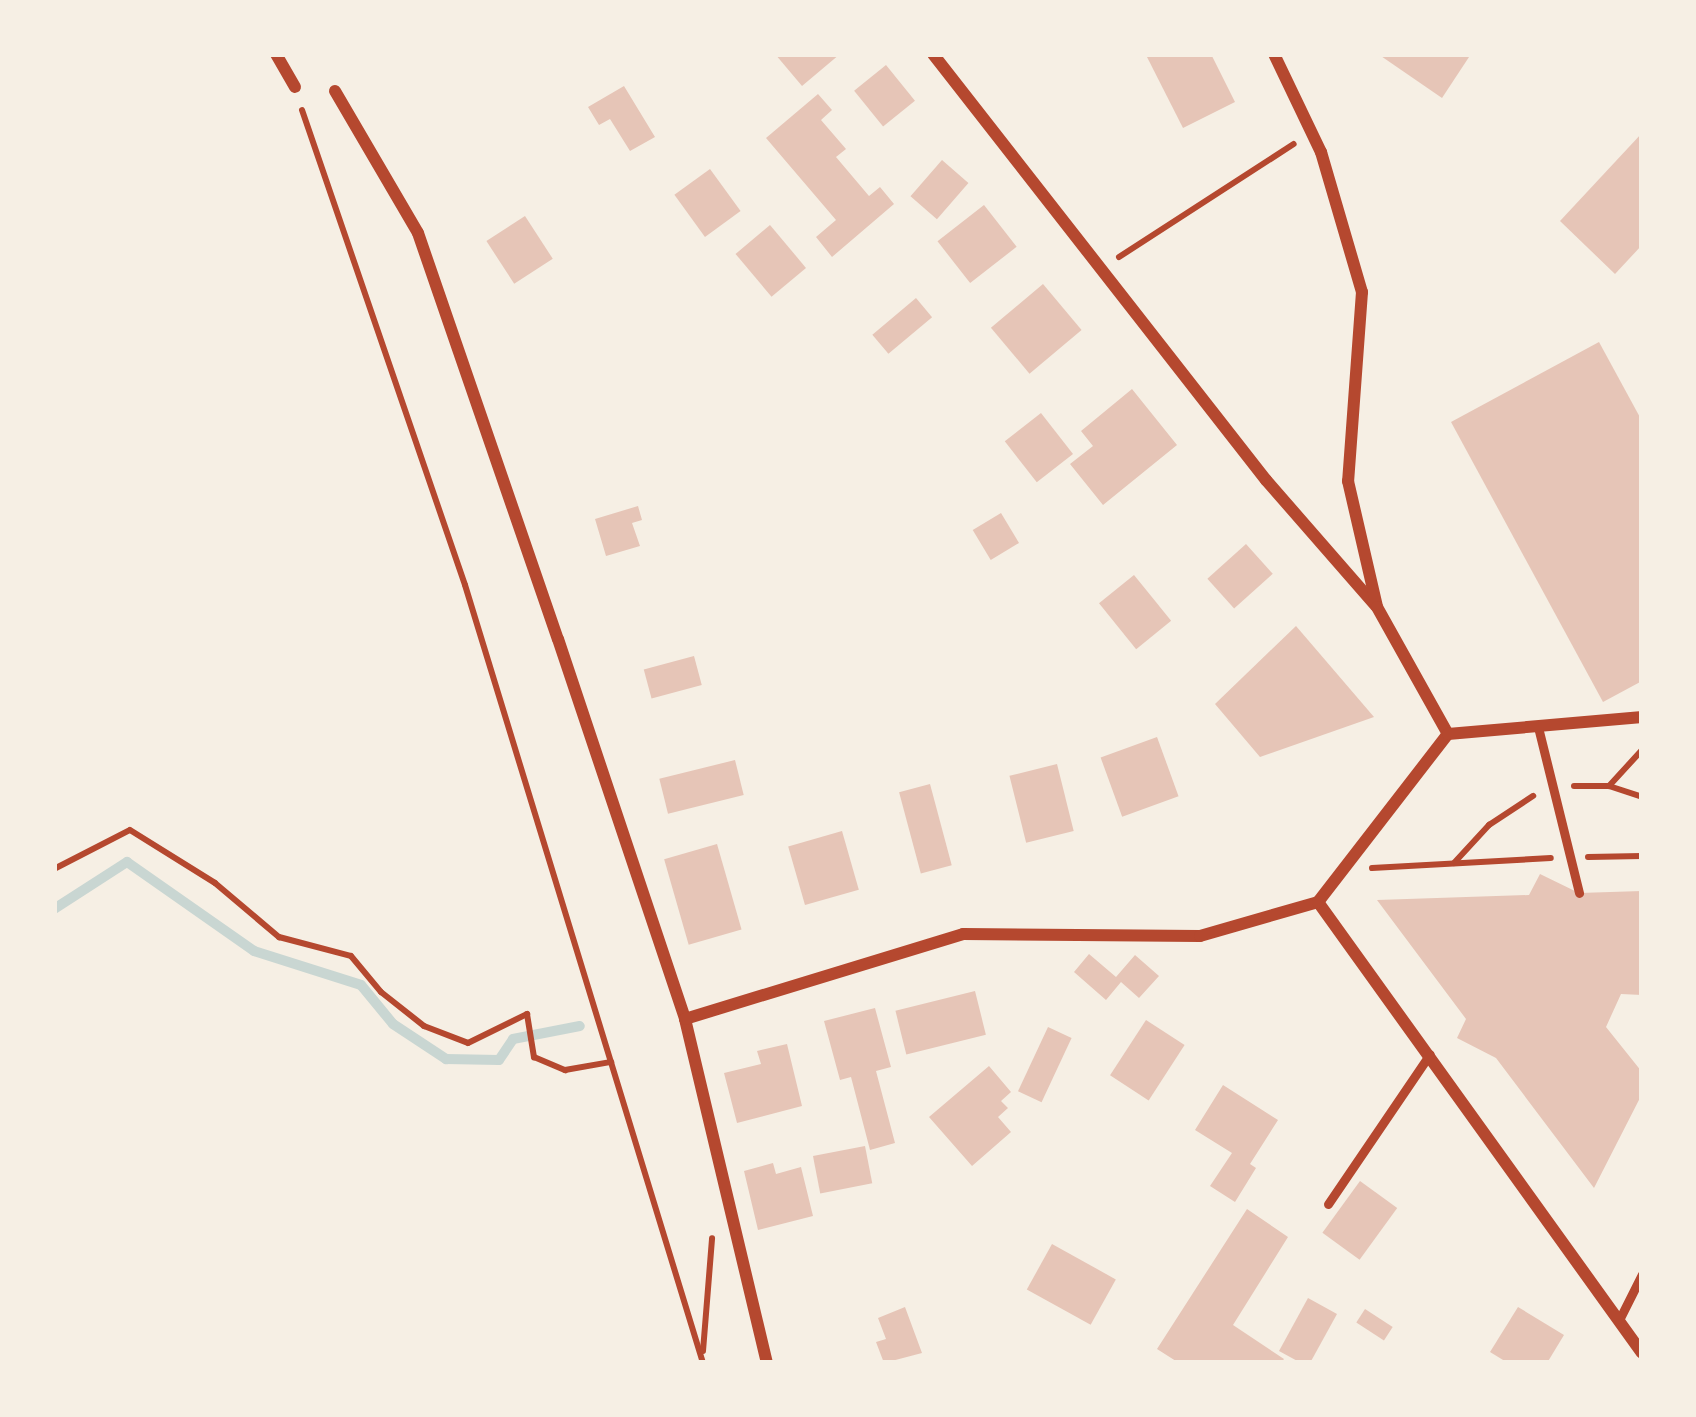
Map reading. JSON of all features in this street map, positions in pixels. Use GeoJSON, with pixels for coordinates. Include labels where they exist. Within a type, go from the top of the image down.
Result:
{"type":"FeatureCollection","features":[{"type":"Feature","properties":{"kind":"street"},"geometry":{"type":"LineString","coordinates":[[276,54],[295,87]]}},
{"type":"Feature","properties":{"kind":"street"},"geometry":{"type":"LineString","coordinates":[[933,54],[1266,480],[1377,607],[1448,734]]}},
{"type":"Feature","properties":{"kind":"street"},"geometry":{"type":"LineString","coordinates":[[1274,54],[1312,132],[1362,292],[1348,481],[1377,607]]}},
{"type":"Feature","properties":{"kind":"street"},"geometry":{"type":"LineString","coordinates":[[335,91],[418,232],[685,1019],[767,1363]]}},
{"type":"Feature","properties":{"kind":"street"},"geometry":{"type":"LineString","coordinates":[[685,1019],[962,934],[1200,936],[1318,902],[1448,734],[1642,717]]}},
{"type":"Feature","properties":{"kind":"street"},"geometry":{"type":"LineString","coordinates":[[1318,902],[1642,1353]]}},
{"type":"Feature","properties":{"kind":"lane"},"geometry":{"type":"LineString","coordinates":[[1538,728],[1579,893]]}},
{"type":"Feature","properties":{"kind":"lane"},"geometry":{"type":"LineString","coordinates":[[1328,1204],[1430,1053]]}},
{"type":"Feature","properties":{"kind":"lane"},"geometry":{"type":"LineString","coordinates":[[1618,1320],[1642,1274]]}},
{"type":"Feature","properties":{"kind":"path"},"geometry":{"type":"LineString","coordinates":[[295,87],[465,585],[702,1362]]}},
{"type":"Feature","properties":{"kind":"path"},"geometry":{"type":"LineString","coordinates":[[1101,269],[1312,132]]}},
{"type":"Feature","properties":{"kind":"path"},"geometry":{"type":"LineString","coordinates":[[1610,786],[1642,750]]}},
{"type":"Feature","properties":{"kind":"path"},"geometry":{"type":"LineString","coordinates":[[54,869],[130,830],[214,883],[279,938],[351,956],[381,992],[424,1026],[467,1043],[527,1014],[534,1057],[565,1070],[611,1062]]}},
{"type":"Feature","properties":{"kind":"path"},"geometry":{"type":"LineString","coordinates":[[1345,869],[1642,856]]}},
{"type":"Feature","properties":{"kind":"path"},"geometry":{"type":"LineString","coordinates":[[702,1362],[713,1224]]}},
{"type":"Feature","properties":{"kind":"building"},"geometry":{"type":"Polygon","coordinates":[[[775,54],[840,54],[802,86],[775,54]]]}},
{"type":"Feature","properties":{"kind":"building"},"geometry":{"type":"Polygon","coordinates":[[[1211,54],[1235,102],[1183,128],[1147,57],[1211,54]]]}},
{"type":"Feature","properties":{"kind":"building"},"geometry":{"type":"Polygon","coordinates":[[[1378,54],[1471,54],[1442,98],[1378,54]]]}},
{"type":"Feature","properties":{"kind":"building"},"geometry":{"type":"Polygon","coordinates":[[[886,65],[915,101],[883,127],[854,91],[886,65]]]}},
{"type":"Feature","properties":{"kind":"building"},"geometry":{"type":"Polygon","coordinates":[[[624,86],[655,137],[630,151],[610,119],[599,125],[588,107],[624,86]]]}},
{"type":"Feature","properties":{"kind":"building"},"geometry":{"type":"Polygon","coordinates":[[[818,94],[832,110],[821,120],[846,149],[836,157],[869,196],[880,187],[894,204],[832,257],[816,237],[836,220],[766,138],[818,94]]]}},
{"type":"Feature","properties":{"kind":"building"},"geometry":{"type":"Polygon","coordinates":[[[1642,133],[1642,245],[1615,274],[1560,221],[1642,133]]]}},
{"type":"Feature","properties":{"kind":"building"},"geometry":{"type":"Polygon","coordinates":[[[942,160],[968,183],[937,219],[911,196],[942,160]]]}},
{"type":"Feature","properties":{"kind":"building"},"geometry":{"type":"Polygon","coordinates":[[[710,169],[741,211],[705,237],[674,195],[710,169]]]}},
{"type":"Feature","properties":{"kind":"building"},"geometry":{"type":"Polygon","coordinates":[[[984,205],[1017,247],[970,283],[938,241],[984,205]]]}},
{"type":"Feature","properties":{"kind":"building"},"geometry":{"type":"Polygon","coordinates":[[[525,216],[553,259],[514,284],[486,241],[525,216]]]}},
{"type":"Feature","properties":{"kind":"building"},"geometry":{"type":"Polygon","coordinates":[[[770,225],[806,268],[772,297],[736,254],[770,225]]]}},
{"type":"Feature","properties":{"kind":"building"},"geometry":{"type":"Polygon","coordinates":[[[1043,284],[1082,330],[1029,374],[991,328],[1043,284]]]}},
{"type":"Feature","properties":{"kind":"building"},"geometry":{"type":"Polygon","coordinates":[[[916,298],[932,317],[888,354],[872,335],[916,298]]]}},
{"type":"Feature","properties":{"kind":"building"},"geometry":{"type":"Polygon","coordinates":[[[1599,342],[1642,421],[1642,681],[1603,702],[1451,422],[1599,342]]]}},
{"type":"Feature","properties":{"kind":"building"},"geometry":{"type":"Polygon","coordinates":[[[1132,389],[1177,445],[1103,505],[1070,464],[1093,446],[1081,431],[1132,389]]]}},
{"type":"Feature","properties":{"kind":"building"},"geometry":{"type":"Polygon","coordinates":[[[1041,413],[1073,454],[1037,482],[1005,441],[1041,413]]]}},
{"type":"Feature","properties":{"kind":"building"},"geometry":{"type":"Polygon","coordinates":[[[638,506],[642,520],[632,523],[640,546],[606,556],[595,519],[638,506]]]}},
{"type":"Feature","properties":{"kind":"building"},"geometry":{"type":"Polygon","coordinates":[[[1001,513],[1019,543],[991,560],[973,530],[1001,513]]]}},
{"type":"Feature","properties":{"kind":"building"},"geometry":{"type":"Polygon","coordinates":[[[1246,544],[1273,574],[1234,609],[1207,579],[1246,544]]]}},
{"type":"Feature","properties":{"kind":"building"},"geometry":{"type":"Polygon","coordinates":[[[1134,575],[1171,621],[1136,649],[1099,603],[1134,575]]]}},
{"type":"Feature","properties":{"kind":"building"},"geometry":{"type":"Polygon","coordinates":[[[1296,626],[1374,717],[1260,757],[1215,704],[1296,626]]]}},
{"type":"Feature","properties":{"kind":"building"},"geometry":{"type":"Polygon","coordinates":[[[694,656],[702,685],[652,698],[644,669],[694,656]]]}},
{"type":"Feature","properties":{"kind":"building"},"geometry":{"type":"Polygon","coordinates":[[[1157,737],[1179,796],[1122,817],[1101,758],[1157,737]]]}},
{"type":"Feature","properties":{"kind":"building"},"geometry":{"type":"Polygon","coordinates":[[[735,760],[744,795],[668,814],[659,779],[735,760]]]}},
{"type":"Feature","properties":{"kind":"building"},"geometry":{"type":"Polygon","coordinates":[[[1057,764],[1074,831],[1026,843],[1009,776],[1057,764]]]}},
{"type":"Feature","properties":{"kind":"building"},"geometry":{"type":"Polygon","coordinates":[[[930,784],[952,865],[921,873],[899,792],[930,784]]]}},
{"type":"Feature","properties":{"kind":"building"},"geometry":{"type":"Polygon","coordinates":[[[842,831],[859,890],[805,905],[788,846],[842,831]]]}},
{"type":"Feature","properties":{"kind":"building"},"geometry":{"type":"Polygon","coordinates":[[[717,844],[742,930],[689,945],[664,859],[717,844]]]}},
{"type":"Feature","properties":{"kind":"building"},"geometry":{"type":"Polygon","coordinates":[[[1540,874],[1579,893],[1642,891],[1642,995],[1621,994],[1606,1027],[1642,1072],[1642,1094],[1594,1188],[1496,1058],[1457,1038],[1466,1019],[1377,900],[1529,895],[1540,874]]]}},
{"type":"Feature","properties":{"kind":"building"},"geometry":{"type":"Polygon","coordinates":[[[1089,954],[1116,977],[1135,955],[1159,976],[1139,998],[1121,982],[1106,1000],[1074,972],[1089,954]]]}},
{"type":"Feature","properties":{"kind":"building"},"geometry":{"type":"Polygon","coordinates":[[[975,991],[986,1035],[906,1055],[895,1011],[975,991]]]}},
{"type":"Feature","properties":{"kind":"building"},"geometry":{"type":"Polygon","coordinates":[[[875,1008],[891,1067],[876,1071],[895,1143],[870,1150],[851,1077],[840,1080],[824,1021],[875,1008]]]}},
{"type":"Feature","properties":{"kind":"building"},"geometry":{"type":"Polygon","coordinates":[[[1146,1020],[1185,1045],[1149,1100],[1110,1075],[1146,1020]]]}},
{"type":"Feature","properties":{"kind":"building"},"geometry":{"type":"Polygon","coordinates":[[[1048,1027],[1072,1038],[1042,1102],[1018,1091],[1048,1027]]]}},
{"type":"Feature","properties":{"kind":"building"},"geometry":{"type":"Polygon","coordinates":[[[787,1044],[802,1106],[737,1123],[724,1073],[761,1064],[757,1051],[787,1044]]]}},
{"type":"Feature","properties":{"kind":"building"},"geometry":{"type":"Polygon","coordinates":[[[989,1066],[1011,1092],[1001,1101],[1008,1108],[998,1117],[1011,1132],[972,1166],[929,1117],[989,1066]]]}},
{"type":"Feature","properties":{"kind":"building"},"geometry":{"type":"Polygon","coordinates":[[[1223,1085],[1278,1120],[1250,1164],[1256,1168],[1235,1202],[1210,1186],[1232,1153],[1195,1130],[1223,1085]]]}},
{"type":"Feature","properties":{"kind":"building"},"geometry":{"type":"Polygon","coordinates":[[[865,1146],[872,1183],[820,1193],[813,1156],[865,1146]]]}},
{"type":"Feature","properties":{"kind":"building"},"geometry":{"type":"Polygon","coordinates":[[[773,1163],[776,1174],[801,1167],[813,1216],[758,1230],[744,1171],[773,1163]]]}},
{"type":"Feature","properties":{"kind":"building"},"geometry":{"type":"Polygon","coordinates":[[[1360,1181],[1397,1208],[1360,1260],[1322,1233],[1360,1181]]]}},
{"type":"Feature","properties":{"kind":"building"},"geometry":{"type":"Polygon","coordinates":[[[1247,1209],[1288,1237],[1233,1325],[1284,1359],[1281,1363],[1179,1363],[1157,1349],[1247,1209]]]}},
{"type":"Feature","properties":{"kind":"building"},"geometry":{"type":"Polygon","coordinates":[[[1052,1244],[1116,1279],[1091,1325],[1027,1289],[1052,1244]]]}},
{"type":"Feature","properties":{"kind":"building"},"geometry":{"type":"Polygon","coordinates":[[[1308,1298],[1337,1314],[1310,1363],[1301,1363],[1279,1351],[1308,1298]]]}},
{"type":"Feature","properties":{"kind":"building"},"geometry":{"type":"Polygon","coordinates":[[[905,1307],[922,1353],[884,1363],[876,1342],[886,1339],[878,1318],[905,1307]]]}},
{"type":"Feature","properties":{"kind":"building"},"geometry":{"type":"Polygon","coordinates":[[[1518,1307],[1564,1335],[1547,1363],[1508,1363],[1490,1352],[1518,1307]]]}},
{"type":"Feature","properties":{"kind":"building"},"geometry":{"type":"Polygon","coordinates":[[[1365,1309],[1393,1327],[1384,1340],[1356,1322],[1365,1309]]]}},
{"type":"Feature","properties":{"kind":"waterway"},"geometry":{"type":"LineString","coordinates":[[54,909],[127,862],[254,951],[361,985],[393,1024],[446,1059],[499,1060],[513,1039],[580,1026]]}}]}
